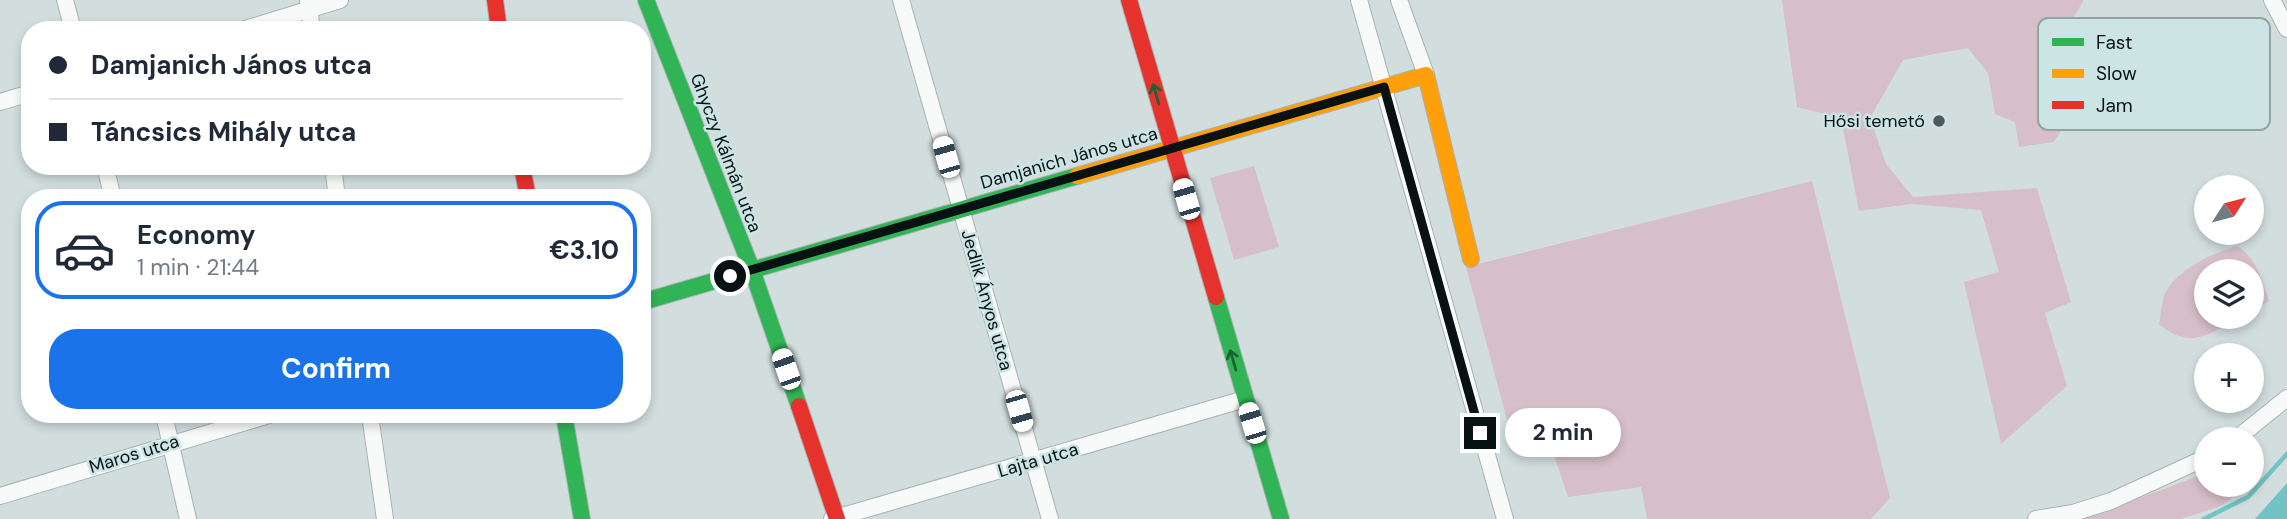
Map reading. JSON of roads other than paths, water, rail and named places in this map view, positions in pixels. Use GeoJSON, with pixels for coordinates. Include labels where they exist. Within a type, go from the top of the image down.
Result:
{"type":"FeatureCollection","features":[{"type":"Feature","properties":{"kind":"street"},"geometry":{"type":"LineString","coordinates":[[65,0],[71,21]]}},
{"type":"Feature","properties":{"kind":"street"},"geometry":{"type":"LineString","coordinates":[[266,21],[309,5],[340,0]]}},
{"type":"Feature","properties":{"kind":"street"},"geometry":{"type":"LineString","coordinates":[[495,0],[498,21]]}},
{"type":"Feature","properties":{"kind":"street","name":"Ghyczy Kálmán utca"},"geometry":{"type":"LineString","coordinates":[[646,0],[752,270],[835,519]]}},
{"type":"Feature","properties":{"kind":"street","name":"Jedlik Ányos utca"},"geometry":{"type":"LineString","coordinates":[[901,0],[1050,519]]}},
{"type":"Feature","properties":{"kind":"street"},"geometry":{"type":"LineString","coordinates":[[1129,0],[1281,519]]}},
{"type":"Feature","properties":{"kind":"street"},"geometry":{"type":"LineString","coordinates":[[1359,0],[1505,519]]}},
{"type":"Feature","properties":{"kind":"street"},"geometry":{"type":"LineString","coordinates":[[1399,0],[1426,75],[1471,259]]}},
{"type":"Feature","properties":{"kind":"street"},"geometry":{"type":"LineString","coordinates":[[2272,0],[2287,29]]}},
{"type":"Feature","properties":{"kind":"street","name":"Damjanich János utca"},"geometry":{"type":"LineString","coordinates":[[651,299],[1426,75]]}},
{"type":"Feature","properties":{"kind":"street"},"geometry":{"type":"LineString","coordinates":[[0,102],[21,96]]}},
{"type":"Feature","properties":{"kind":"street"},"geometry":{"type":"LineString","coordinates":[[2251,427],[2287,398]]}},
{"type":"Feature","properties":{"kind":"street","name":"Lajta utca"},"geometry":{"type":"LineString","coordinates":[[835,519],[1245,399]]}},
{"type":"Feature","properties":{"kind":"street"},"geometry":{"type":"LineString","coordinates":[[166,423],[188,519]]}},
{"type":"Feature","properties":{"kind":"street","name":"Maros utca"},"geometry":{"type":"LineString","coordinates":[[0,496],[241,423]]}},
{"type":"Feature","properties":{"kind":"street"},"geometry":{"type":"LineString","coordinates":[[371,423],[385,519]]}},
{"type":"Feature","properties":{"kind":"street"},"geometry":{"type":"LineString","coordinates":[[565,423],[582,519]]}},
{"type":"Feature","properties":{"kind":"street"},"geometry":{"type":"LineString","coordinates":[[2036,519],[2073,513],[2111,501],[2194,463]]}},
{"type":"Feature","properties":{"kind":"water"},"geometry":{"type":"Polygon","coordinates":[[[2287,483],[2287,519],[2255,519],[2287,483]]]}},
{"type":"Feature","properties":{"kind":"waterway"},"geometry":{"type":"LineString","coordinates":[[2204,519],[2248,497],[2287,454]]}},
{"type":"Feature","properties":{"kind":"place","name":"Hősi temető"},"geometry":{"type":"Point","coordinates":[1939,121]}}]}
